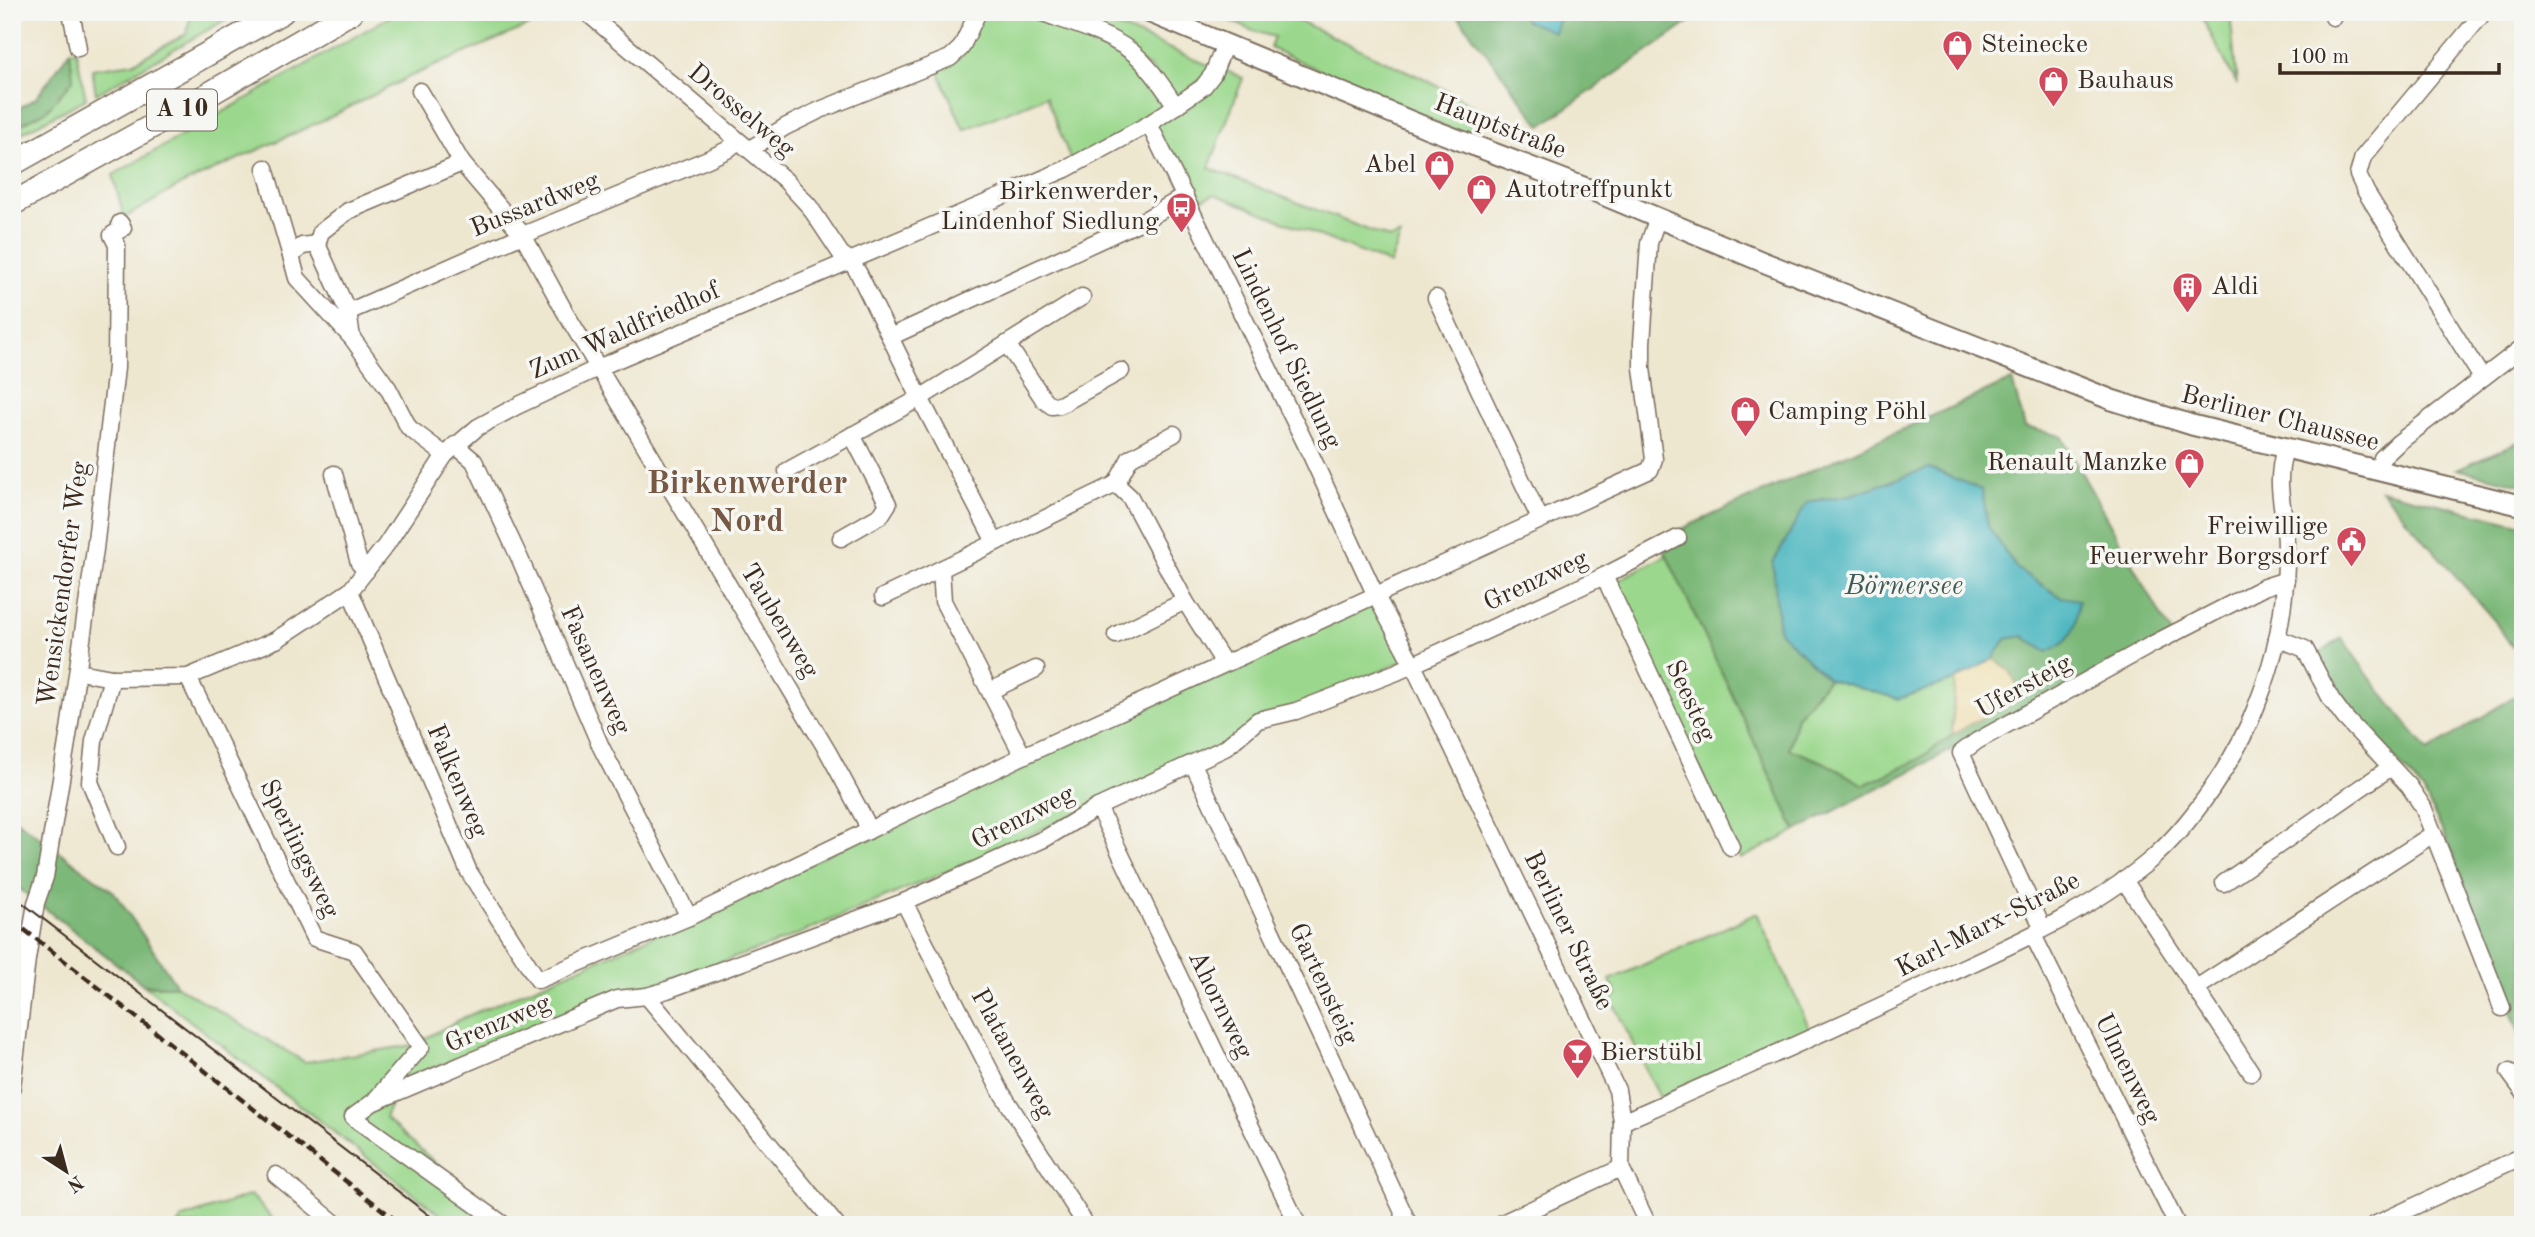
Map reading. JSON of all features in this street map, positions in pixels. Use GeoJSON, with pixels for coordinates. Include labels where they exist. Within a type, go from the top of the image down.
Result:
{"type":"FeatureCollection","features":[{"type":"Feature","properties":{"kind":"highway","name":"A 10"},"geometry":{"type":"LineString","coordinates":[[12,164],[282,12]]}},
{"type":"Feature","properties":{"kind":"highway","name":"A 10"},"geometry":{"type":"LineString","coordinates":[[12,204],[174,115],[351,12]]}},
{"type":"Feature","properties":{"kind":"main road","name":"Hauptstraße"},"geometry":{"type":"LineString","coordinates":[[1148,12],[2029,368]]}},
{"type":"Feature","properties":{"kind":"main road","name":"Berliner Chaussee"},"geometry":{"type":"LineString","coordinates":[[2029,368],[2124,404],[2192,425],[2523,506]]}},
{"type":"Feature","properties":{"kind":"street"},"geometry":{"type":"LineString","coordinates":[[71,12],[78,48]]}},
{"type":"Feature","properties":{"kind":"street","name":"Drosselweg"},"geometry":{"type":"LineString","coordinates":[[586,12],[800,195],[841,254],[851,261],[995,542]]}},
{"type":"Feature","properties":{"kind":"street","name":"Bussardweg"},"geometry":{"type":"LineString","coordinates":[[348,312],[523,235],[950,58],[964,43],[978,12]]}},
{"type":"Feature","properties":{"kind":"street"},"geometry":{"type":"LineString","coordinates":[[1040,12],[1103,36],[1132,52],[1148,68],[1176,106]]}},
{"type":"Feature","properties":{"kind":"street"},"geometry":{"type":"LineString","coordinates":[[2482,379],[2358,175],[2363,157],[2484,12]]}},
{"type":"Feature","properties":{"kind":"street","name":"Zum Waldfriedhof"},"geometry":{"type":"LineString","coordinates":[[79,672],[112,678],[188,677],[276,640],[350,591],[386,545],[450,450],[478,427],[517,405],[600,367],[1066,169],[1149,124],[1176,106],[1209,80],[1225,44]]}},
{"type":"Feature","properties":{"kind":"street","name":"Taubenweg"},"geometry":{"type":"LineString","coordinates":[[419,92],[461,163],[523,235],[565,312],[815,730],[865,820],[868,831]]}},
{"type":"Feature","properties":{"kind":"street","name":"Lindenhof Siedlung"},"geometry":{"type":"LineString","coordinates":[[1149,124],[1311,454],[1376,596],[1413,665]]}},
{"type":"Feature","properties":{"kind":"street"},"geometry":{"type":"LineString","coordinates":[[291,256],[302,246],[317,244],[321,232],[348,211],[461,163]]}},
{"type":"Feature","properties":{"kind":"street","name":"Fasanenweg"},"geometry":{"type":"LineString","coordinates":[[265,167],[296,278],[352,338],[388,388],[409,428],[474,461],[520,559],[601,747],[689,917]]}},
{"type":"Feature","properties":{"kind":"street"},"geometry":{"type":"LineString","coordinates":[[890,337],[1148,218],[1185,196]]}},
{"type":"Feature","properties":{"kind":"street"},"geometry":{"type":"LineString","coordinates":[[1376,596],[1650,470],[1654,459],[1642,368],[1642,344],[1649,243],[1658,217]]}},
{"type":"Feature","properties":{"kind":"street","name":"Wensickendorfer Weg"},"geometry":{"type":"LineString","coordinates":[[12,1087],[34,914],[44,877],[79,672],[116,368],[117,245],[112,235],[122,228],[120,223]]}},
{"type":"Feature","properties":{"kind":"street","name":"Fasanenweg"},"geometry":{"type":"LineString","coordinates":[[317,244],[348,312],[352,338]]}},
{"type":"Feature","properties":{"kind":"street"},"geometry":{"type":"LineString","coordinates":[[788,471],[920,398],[1082,297]]}},
{"type":"Feature","properties":{"kind":"street"},"geometry":{"type":"LineString","coordinates":[[1436,298],[1540,519]]}},
{"type":"Feature","properties":{"kind":"street"},"geometry":{"type":"LineString","coordinates":[[1007,344],[1044,400],[1052,406],[1059,405],[1121,371]]}},
{"type":"Feature","properties":{"kind":"street"},"geometry":{"type":"LineString","coordinates":[[2378,471],[2382,458],[2398,443],[2523,347]]}},
{"type":"Feature","properties":{"kind":"street"},"geometry":{"type":"LineString","coordinates":[[883,597],[1116,484],[1130,458],[1174,434]]}},
{"type":"Feature","properties":{"kind":"street"},"geometry":{"type":"LineString","coordinates":[[841,538],[881,514],[888,504],[852,435]]}},
{"type":"Feature","properties":{"kind":"street","name":"Karl-Marx-Straße"},"geometry":{"type":"LineString","coordinates":[[1622,1122],[1815,1038],[2038,932],[2124,880],[2150,860],[2210,791],[2234,753],[2256,707],[2277,638],[2286,580],[2286,543],[2278,479],[2285,448]]}},
{"type":"Feature","properties":{"kind":"street"},"geometry":{"type":"LineString","coordinates":[[334,474],[359,563],[366,571]]}},
{"type":"Feature","properties":{"kind":"street"},"geometry":{"type":"LineString","coordinates":[[1116,484],[1130,497],[1185,601],[1224,663]]}},
{"type":"Feature","properties":{"kind":"street","name":"Grenzweg"},"geometry":{"type":"LineString","coordinates":[[372,1103],[617,999],[647,996],[904,902],[1046,838],[1098,807],[1225,748],[1258,720],[1330,699],[1413,665],[1604,576],[1678,538]]}},
{"type":"Feature","properties":{"kind":"street"},"geometry":{"type":"LineString","coordinates":[[941,569],[943,601],[1023,756]]}},
{"type":"Feature","properties":{"kind":"street","name":"Seesteg"},"geometry":{"type":"LineString","coordinates":[[1604,576],[1731,847]]}},
{"type":"Feature","properties":{"kind":"street","name":"Ufersteig"},"geometry":{"type":"LineString","coordinates":[[2038,932],[1961,753],[1977,741],[2151,645],[2264,587],[2286,580]]}},
{"type":"Feature","properties":{"kind":"street","name":"Falkenweg"},"geometry":{"type":"LineString","coordinates":[[350,591],[469,872],[538,980]]}},
{"type":"Feature","properties":{"kind":"street","name":"Grenzweg"},"geometry":{"type":"LineString","coordinates":[[538,980],[689,917],[1023,756],[1376,596]]}},
{"type":"Feature","properties":{"kind":"street"},"geometry":{"type":"LineString","coordinates":[[1116,635],[1185,601]]}},
{"type":"Feature","properties":{"kind":"street"},"geometry":{"type":"LineString","coordinates":[[2277,638],[2305,649],[2331,699],[2345,718],[2391,766],[2423,807],[2502,1008]]}},
{"type":"Feature","properties":{"kind":"street","name":"Berliner Straße"},"geometry":{"type":"LineString","coordinates":[[1413,665],[1617,1090],[1622,1122],[1621,1168],[1648,1225]]}},
{"type":"Feature","properties":{"kind":"street"},"geometry":{"type":"LineString","coordinates":[[990,691],[1036,669]]}},
{"type":"Feature","properties":{"kind":"street","name":"Sperlingsweg"},"geometry":{"type":"LineString","coordinates":[[188,677],[314,938],[354,951],[421,1047]]}},
{"type":"Feature","properties":{"kind":"street"},"geometry":{"type":"LineString","coordinates":[[112,678],[94,741],[90,782],[117,847]]}},
{"type":"Feature","properties":{"kind":"street","name":"Gartensteig"},"geometry":{"type":"LineString","coordinates":[[1193,764],[1409,1225]]}},
{"type":"Feature","properties":{"kind":"street"},"geometry":{"type":"LineString","coordinates":[[2224,883],[2391,766]]}},
{"type":"Feature","properties":{"kind":"street","name":"Ahornweg"},"geometry":{"type":"LineString","coordinates":[[1098,807],[1298,1225]]}},
{"type":"Feature","properties":{"kind":"street"},"geometry":{"type":"LineString","coordinates":[[2195,989],[2433,834]]}},
{"type":"Feature","properties":{"kind":"street"},"geometry":{"type":"LineString","coordinates":[[2124,880],[2251,1072]]}},
{"type":"Feature","properties":{"kind":"street","name":"Platanenweg"},"geometry":{"type":"LineString","coordinates":[[904,902],[1000,1090],[1086,1225]]}},
{"type":"Feature","properties":{"kind":"street","name":"Ulmenweg"},"geometry":{"type":"LineString","coordinates":[[2038,932],[2177,1225]]}},
{"type":"Feature","properties":{"kind":"street"},"geometry":{"type":"LineString","coordinates":[[647,996],[836,1225]]}},
{"type":"Feature","properties":{"kind":"street","name":"Grenzweg"},"geometry":{"type":"LineString","coordinates":[[421,1047],[372,1103],[353,1117],[504,1225]]}},
{"type":"Feature","properties":{"kind":"street"},"geometry":{"type":"LineString","coordinates":[[2509,1072],[2523,1091]]}},
{"type":"Feature","properties":{"kind":"street"},"geometry":{"type":"LineString","coordinates":[[2374,1225],[2523,1156]]}},
{"type":"Feature","properties":{"kind":"street"},"geometry":{"type":"LineString","coordinates":[[1498,1225],[1621,1168]]}},
{"type":"Feature","properties":{"kind":"street"},"geometry":{"type":"LineString","coordinates":[[276,1175],[337,1225]]}},
{"type":"Feature","properties":{"kind":"green space"},"geometry":{"type":"Polygon","coordinates":[[[192,12],[239,12],[96,94],[92,69],[133,63],[186,34],[192,12]]]}},
{"type":"Feature","properties":{"kind":"green space"},"geometry":{"type":"Polygon","coordinates":[[[398,12],[561,12],[411,76],[330,117],[181,185],[124,218],[113,175],[398,12]]]}},
{"type":"Feature","properties":{"kind":"green space"},"geometry":{"type":"Polygon","coordinates":[[[980,12],[1035,12],[1122,48],[1173,105],[1072,163],[1046,96],[964,130],[936,66],[951,59],[980,12]]]}},
{"type":"Feature","properties":{"kind":"green space"},"geometry":{"type":"Polygon","coordinates":[[[1046,12],[1083,12],[1213,67],[1176,103],[1150,67],[1046,12]]]}},
{"type":"Feature","properties":{"kind":"green space"},"geometry":{"type":"Polygon","coordinates":[[[1212,12],[1280,12],[1424,79],[1492,119],[1473,134],[1465,135],[1270,48],[1274,37],[1253,31],[1212,12]]]}},
{"type":"Feature","properties":{"kind":"green space"},"geometry":{"type":"Polygon","coordinates":[[[1455,12],[1520,12],[1526,21],[1554,32],[1561,12],[1704,12],[1541,126],[1455,12]]]}},
{"type":"Feature","properties":{"kind":"green space"},"geometry":{"type":"Polygon","coordinates":[[[2199,12],[2230,12],[2237,84],[2199,12]]]}},
{"type":"Feature","properties":{"kind":"green space"},"geometry":{"type":"Polygon","coordinates":[[[76,50],[86,99],[12,138],[12,129],[46,111],[73,80],[70,51],[76,50]]]}},
{"type":"Feature","properties":{"kind":"green space"},"geometry":{"type":"Polygon","coordinates":[[[70,51],[73,80],[46,111],[12,129],[12,112],[36,98],[70,51]]]}},
{"type":"Feature","properties":{"kind":"green space"},"geometry":{"type":"Polygon","coordinates":[[[1217,67],[1243,78],[1209,168],[1391,239],[1401,235],[1390,264],[1215,194],[1190,204],[1151,125],[1217,67]]]}},
{"type":"Feature","properties":{"kind":"green space"},"geometry":{"type":"Polygon","coordinates":[[[2012,380],[2025,427],[2061,436],[2172,635],[1796,831],[1659,539],[2012,380]],[[1929,468],[1851,495],[1808,502],[1773,563],[1779,631],[1828,679],[1797,716],[1789,749],[1823,762],[1864,785],[1918,760],[1969,723],[2020,695],[2010,671],[1993,659],[2006,639],[2022,636],[2047,652],[2061,597],[2017,569],[1988,526],[1982,490],[1929,468]]]}},
{"type":"Feature","properties":{"kind":"green space"},"geometry":{"type":"Polygon","coordinates":[[[2523,440],[2523,485],[2457,469],[2523,440]]]}},
{"type":"Feature","properties":{"kind":"green space"},"geometry":{"type":"Polygon","coordinates":[[[2381,490],[2523,525],[2523,663],[2494,620],[2381,490]]]}},
{"type":"Feature","properties":{"kind":"green space"},"geometry":{"type":"Polygon","coordinates":[[[1667,555],[1796,831],[1741,859],[1614,582],[1667,555]]]}},
{"type":"Feature","properties":{"kind":"green space"},"geometry":{"type":"Polygon","coordinates":[[[1378,598],[1409,658],[993,852],[777,943],[624,995],[401,1080],[385,1118],[438,1165],[516,1225],[454,1225],[145,986],[177,986],[305,1062],[413,1045],[463,1018],[626,948],[1378,598]]]}},
{"type":"Feature","properties":{"kind":"green space"},"geometry":{"type":"Polygon","coordinates":[[[2342,638],[2428,751],[2523,691],[2523,1044],[2452,851],[2423,791],[2340,697],[2319,654],[2342,638]]]}},
{"type":"Feature","properties":{"kind":"green space"},"geometry":{"type":"Polygon","coordinates":[[[1828,679],[1899,699],[1955,680],[1952,735],[1918,760],[1864,785],[1823,762],[1789,749],[1797,716],[1828,679]]]}},
{"type":"Feature","properties":{"kind":"green space"},"geometry":{"type":"Polygon","coordinates":[[[12,817],[114,892],[177,986],[144,985],[12,883],[12,817]]]}},
{"type":"Feature","properties":{"kind":"green space"},"geometry":{"type":"Polygon","coordinates":[[[1757,913],[1810,1029],[1660,1098],[1611,999],[1617,995],[1610,980],[1757,913]]]}},
{"type":"Feature","properties":{"kind":"green space"},"geometry":{"type":"Polygon","coordinates":[[[251,1195],[278,1225],[177,1225],[183,1218],[251,1195]]]}},
{"type":"Feature","properties":{"kind":"sand"},"geometry":{"type":"Polygon","coordinates":[[[1993,659],[2010,671],[2021,695],[1952,735],[1955,680],[1993,659]]]}},
{"type":"Feature","properties":{"kind":"water"},"geometry":{"type":"Polygon","coordinates":[[[1520,12],[1561,12],[1554,32],[1526,21],[1520,12]]]}},
{"type":"Feature","properties":{"kind":"water","name":"Börnersee"},"geometry":{"type":"Polygon","coordinates":[[[1929,468],[1982,490],[1988,526],[2017,569],[2061,597],[2079,600],[2075,626],[2069,638],[2047,652],[2023,636],[2006,639],[1993,659],[1955,680],[1899,699],[1828,679],[1779,631],[1773,563],[1807,502],[1851,495],[1929,468]]]}},
{"type":"Feature","properties":{"kind":"tram line"},"geometry":{"type":"LineString","coordinates":[[12,895],[442,1225]]}},
{"type":"Feature","properties":{"kind":"railway"},"geometry":{"type":"LineString","coordinates":[[12,920],[402,1225]]}},
{"type":"Feature","properties":{"kind":"place","name":"Steinecke"},"geometry":{"type":"Point","coordinates":[1958,72]}},
{"type":"Feature","properties":{"kind":"place","name":"Bauhaus"},"geometry":{"type":"Point","coordinates":[2054,108]}},
{"type":"Feature","properties":{"kind":"place","name":"Abel"},"geometry":{"type":"Point","coordinates":[1439,192]}},
{"type":"Feature","properties":{"kind":"place","name":"Autotreffpunkt"},"geometry":{"type":"Point","coordinates":[1481,217]}},
{"type":"Feature","properties":{"kind":"place","name":"Birkenwerder, Lindenhof Siedlung"},"geometry":{"type":"Point","coordinates":[1182,234]}},
{"type":"Feature","properties":{"kind":"place","name":"Aldi"},"geometry":{"type":"Point","coordinates":[2188,314]}},
{"type":"Feature","properties":{"kind":"place","name":"Camping Pöhl"},"geometry":{"type":"Point","coordinates":[1745,439]}},
{"type":"Feature","properties":{"kind":"place","name":"Renault Manzke"},"geometry":{"type":"Point","coordinates":[2190,490]}},
{"type":"Feature","properties":{"kind":"place","name":"Freiwillige Feuerwehr Borgsdorf"},"geometry":{"type":"Point","coordinates":[2351,569]}},
{"type":"Feature","properties":{"kind":"place","name":"Bierstübl"},"geometry":{"type":"Point","coordinates":[1577,1080]}},
{"type":"Feature","properties":{"kind":"district","name":"Birkenwerder Nord"},"geometry":{"type":"Point","coordinates":[747,503]}}]}
